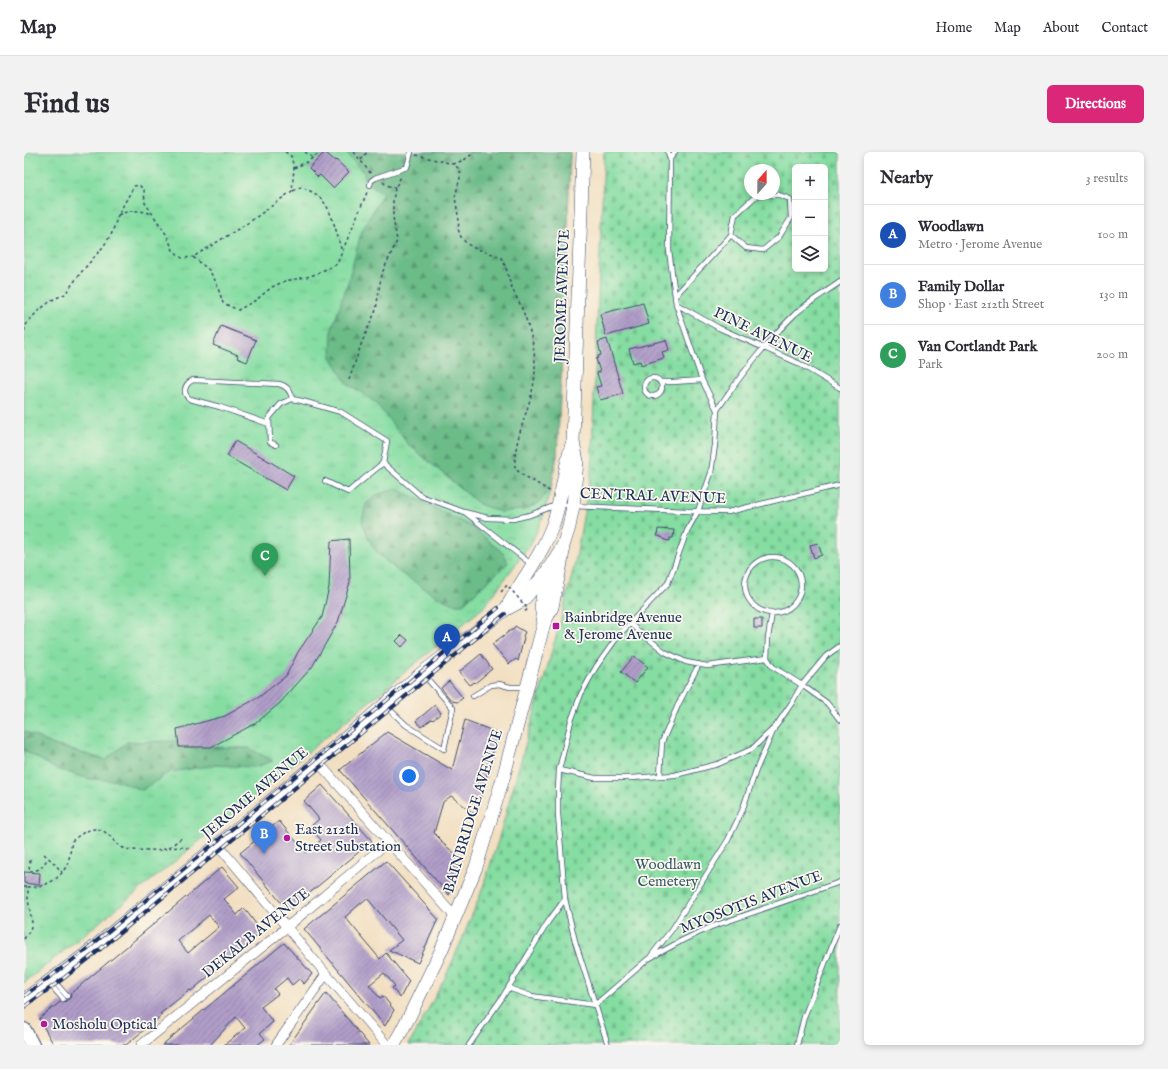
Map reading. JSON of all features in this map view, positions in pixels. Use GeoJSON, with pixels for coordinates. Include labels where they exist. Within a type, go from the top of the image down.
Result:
{"type":"FeatureCollection","features":[{"type":"Feature","properties":{"kind":"main road","name":"JEROME AVENUE"},"geometry":{"type":"LineString","coordinates":[[24,1000],[85,955],[318,762],[422,672],[506,609],[524,600],[546,573],[563,546],[569,526],[573,506],[577,461],[573,442],[583,152]]}},
{"type":"Feature","properties":{"kind":"main road","name":"JEROME AVENUE"},"geometry":{"type":"LineString","coordinates":[[506,609],[547,540],[554,523],[567,460],[573,442]]}},
{"type":"Feature","properties":{"kind":"main road","name":"BAINBRIDGE AVENUE"},"geometry":{"type":"LineString","coordinates":[[394,1045],[456,917],[476,866],[504,775],[544,623],[552,607],[561,564],[563,546]]}},
{"type":"Feature","properties":{"kind":"main road"},"geometry":{"type":"LineString","coordinates":[[533,565],[546,573]]}},
{"type":"Feature","properties":{"kind":"main road","name":"BAINBRIDGE AVENUE"},"geometry":{"type":"LineString","coordinates":[[544,623],[541,606],[546,573]]}},
{"type":"Feature","properties":{"kind":"main road"},"geometry":{"type":"LineString","coordinates":[[24,1030],[32,1045]]}},
{"type":"Feature","properties":{"kind":"street"},"geometry":{"type":"LineString","coordinates":[[318,762],[456,917]]}},
{"type":"Feature","properties":{"kind":"street","name":"DEKALB AVENUE"},"geometry":{"type":"LineString","coordinates":[[141,1045],[287,927],[388,842]]}},
{"type":"Feature","properties":{"kind":"street"},"geometry":{"type":"LineString","coordinates":[[218,845],[387,1045]]}},
{"type":"Feature","properties":{"kind":"street"},"geometry":{"type":"LineString","coordinates":[[276,1045],[326,974]]}},
{"type":"Feature","properties":{"kind":"lane"},"geometry":{"type":"LineString","coordinates":[[608,1045],[576,941],[565,899],[558,814],[559,770],[571,721],[581,694],[596,667],[618,636],[668,583],[687,530],[698,512],[712,473],[717,410],[702,380],[676,304],[669,250],[670,159],[668,152]]}},
{"type":"Feature","properties":{"kind":"lane"},"geometry":{"type":"LineString","coordinates":[[670,159],[675,152]]}},
{"type":"Feature","properties":{"kind":"lane"},"geometry":{"type":"LineString","coordinates":[[370,185],[371,180],[376,177],[407,167],[411,153]]}},
{"type":"Feature","properties":{"kind":"lane"},"geometry":{"type":"LineString","coordinates":[[675,296],[731,235],[735,215],[757,195],[780,195],[790,199],[791,218],[779,237],[763,250],[746,248],[731,235]]}},
{"type":"Feature","properties":{"kind":"lane"},"geometry":{"type":"LineString","coordinates":[[717,410],[750,363],[796,313],[840,282]]}},
{"type":"Feature","properties":{"kind":"lane","name":"PINE AVENUE"},"geometry":{"type":"LineString","coordinates":[[676,304],[719,328],[798,363],[840,388]]}},
{"type":"Feature","properties":{"kind":"lane"},"geometry":{"type":"LineString","coordinates":[[269,424],[220,407],[190,399],[185,394],[186,386],[189,382],[198,380],[279,384],[286,386],[292,399]]}},
{"type":"Feature","properties":{"kind":"lane"},"geometry":{"type":"LineString","coordinates":[[660,382],[702,380]]}},
{"type":"Feature","properties":{"kind":"lane"},"geometry":{"type":"LineString","coordinates":[[276,445],[270,442],[268,418],[281,404],[292,399],[341,412],[387,441],[383,463],[348,492],[325,481]]}},
{"type":"Feature","properties":{"kind":"lane"},"geometry":{"type":"LineString","coordinates":[[383,463],[421,496],[464,512],[488,518],[512,519],[530,515],[559,504]]}},
{"type":"Feature","properties":{"kind":"lane","name":"CENTRAL AVENUE"},"geometry":{"type":"LineString","coordinates":[[559,504],[698,512],[728,512],[840,485]]}},
{"type":"Feature","properties":{"kind":"lane"},"geometry":{"type":"LineString","coordinates":[[464,512],[533,565]]}},
{"type":"Feature","properties":{"kind":"lane"},"geometry":{"type":"LineString","coordinates":[[770,557],[780,558],[794,566],[799,574],[801,584],[800,594],[795,603],[788,609],[778,613],[772,613],[762,611],[754,606],[748,599],[744,589],[745,579],[752,565],[760,560],[770,557]]}},
{"type":"Feature","properties":{"kind":"lane"},"geometry":{"type":"LineString","coordinates":[[772,613],[768,638],[767,658],[773,667],[827,703],[840,720]]}},
{"type":"Feature","properties":{"kind":"lane"},"geometry":{"type":"LineString","coordinates":[[630,624],[664,652],[686,662],[707,666],[767,658]]}},
{"type":"Feature","properties":{"kind":"lane"},"geometry":{"type":"LineString","coordinates":[[648,959],[673,928],[728,840],[742,811],[756,770],[776,726],[802,685],[826,656],[840,646]]}},
{"type":"Feature","properties":{"kind":"lane"},"geometry":{"type":"LineString","coordinates":[[660,776],[662,742],[678,705],[699,664]]}},
{"type":"Feature","properties":{"kind":"lane"},"geometry":{"type":"LineString","coordinates":[[385,704],[406,725],[444,748],[453,708],[422,672]]}},
{"type":"Feature","properties":{"kind":"lane"},"geometry":{"type":"LineString","coordinates":[[473,696],[491,685],[499,684],[510,687],[527,687]]}},
{"type":"Feature","properties":{"kind":"lane"},"geometry":{"type":"LineString","coordinates":[[559,770],[595,778],[631,778],[675,775],[718,764],[752,749],[776,726]]}},
{"type":"Feature","properties":{"kind":"lane","name":"MYOSOTIS AVENUE"},"geometry":{"type":"LineString","coordinates":[[595,1005],[648,959],[683,940],[711,927],[840,882]]}},
{"type":"Feature","properties":{"kind":"lane"},"geometry":{"type":"LineString","coordinates":[[469,1045],[508,988],[548,922],[565,899]]}},
{"type":"Feature","properties":{"kind":"lane"},"geometry":{"type":"LineString","coordinates":[[797,1045],[804,1016],[840,925]]}},
{"type":"Feature","properties":{"kind":"lane"},"geometry":{"type":"LineString","coordinates":[[50,981],[65,998]]}},
{"type":"Feature","properties":{"kind":"lane"},"geometry":{"type":"LineString","coordinates":[[508,988],[531,996],[595,1005]]}},
{"type":"Feature","properties":{"kind":"path"},"geometry":{"type":"LineString","coordinates":[[285,152],[292,156],[294,168],[292,191]]}},
{"type":"Feature","properties":{"kind":"path"},"geometry":{"type":"LineString","coordinates":[[305,152],[313,158]]}},
{"type":"Feature","properties":{"kind":"path"},"geometry":{"type":"LineString","coordinates":[[294,168],[321,152]]}},
{"type":"Feature","properties":{"kind":"path"},"geometry":{"type":"LineString","coordinates":[[354,152],[376,177],[386,185],[395,188]]}},
{"type":"Feature","properties":{"kind":"path"},"geometry":{"type":"LineString","coordinates":[[361,161],[367,152]]}},
{"type":"Feature","properties":{"kind":"path"},"geometry":{"type":"LineString","coordinates":[[454,164],[464,160],[475,152]]}},
{"type":"Feature","properties":{"kind":"path"},"geometry":{"type":"LineString","coordinates":[[411,153],[454,164],[458,168],[461,174],[455,197],[459,221],[458,229],[461,237],[467,244],[474,248],[502,258],[506,266],[512,288],[524,315],[532,342],[535,363],[535,380],[517,444],[514,460],[515,468],[520,473],[551,492]]}},
{"type":"Feature","properties":{"kind":"path"},"geometry":{"type":"LineString","coordinates":[[349,380],[362,342],[376,310],[383,272],[397,241],[393,202],[395,188],[407,167]]}},
{"type":"Feature","properties":{"kind":"path"},"geometry":{"type":"LineString","coordinates":[[24,331],[27,323],[38,311],[52,300],[65,294],[103,247],[112,233],[118,215],[134,186],[139,185],[144,190],[145,203],[166,234],[173,250],[182,258],[193,257],[251,221],[292,191],[301,187],[311,191],[323,201],[329,211],[342,252]]}},
{"type":"Feature","properties":{"kind":"path"},"geometry":{"type":"LineString","coordinates":[[193,257],[209,270],[216,282],[223,304],[238,310],[256,300],[272,287],[285,281],[310,276],[337,264],[370,185]]}},
{"type":"Feature","properties":{"kind":"path"},"geometry":{"type":"LineString","coordinates":[[118,215],[128,211],[138,210],[153,214]]}},
{"type":"Feature","properties":{"kind":"path"},"geometry":{"type":"LineString","coordinates":[[501,592],[507,585],[528,609],[524,612]]}},
{"type":"Feature","properties":{"kind":"path"},"geometry":{"type":"LineString","coordinates":[[24,887],[40,887],[55,880],[62,872],[68,860],[72,841],[78,836],[91,830],[97,829],[103,831],[118,845],[129,850],[162,850],[183,837]]}},
{"type":"Feature","properties":{"kind":"path"},"geometry":{"type":"LineString","coordinates":[[167,848],[181,847],[192,849]]}},
{"type":"Feature","properties":{"kind":"path"},"geometry":{"type":"LineString","coordinates":[[44,854],[62,872]]}},
{"type":"Feature","properties":{"kind":"path"},"geometry":{"type":"LineString","coordinates":[[30,860],[29,871],[35,871],[40,869],[48,858]]}},
{"type":"Feature","properties":{"kind":"path"},"geometry":{"type":"LineString","coordinates":[[24,939],[30,930],[32,923],[28,899],[28,887]]}},
{"type":"Feature","properties":{"kind":"green space"},"geometry":{"type":"Polygon","coordinates":[[[24,152],[570,152],[567,258],[557,456],[543,517],[530,545],[484,607],[179,858],[24,983],[24,152]]]}},
{"type":"Feature","properties":{"kind":"green space"},"geometry":{"type":"Polygon","coordinates":[[[345,152],[570,152],[567,258],[557,456],[551,487],[539,503],[524,510],[500,512],[479,504],[408,444],[375,402],[347,383],[331,357],[332,329],[349,279],[361,233],[383,193],[366,182],[364,173],[345,152]]]}},
{"type":"Feature","properties":{"kind":"green space","name":"Woodlawn Cemetery"},"geometry":{"type":"Polygon","coordinates":[[[604,152],[840,152],[840,1045],[409,1045],[445,978],[481,893],[498,841],[561,619],[575,563],[591,473],[604,152]]]}},
{"type":"Feature","properties":{"kind":"green space"},"geometry":{"type":"Polygon","coordinates":[[[396,488],[472,527],[503,553],[508,563],[463,604],[454,604],[438,597],[399,572],[378,554],[369,540],[362,521],[366,504],[377,495],[396,488]]]}},
{"type":"Feature","properties":{"kind":"green space"},"geometry":{"type":"Polygon","coordinates":[[[24,731],[54,745],[106,760],[127,742],[178,741],[211,747],[249,748],[273,761],[254,767],[217,765],[170,772],[142,790],[119,781],[90,779],[56,769],[24,750],[24,731]]]}},
{"type":"Feature","properties":{"kind":"building"},"geometry":{"type":"Polygon","coordinates":[[[325,152],[349,172],[333,188],[320,175],[318,177],[309,168],[325,152]]]}},
{"type":"Feature","properties":{"kind":"building"},"geometry":{"type":"Polygon","coordinates":[[[643,303],[649,324],[606,336],[600,314],[643,303]]]}},
{"type":"Feature","properties":{"kind":"building"},"geometry":{"type":"Polygon","coordinates":[[[221,326],[256,340],[247,362],[237,358],[238,355],[213,345],[221,326]]]}},
{"type":"Feature","properties":{"kind":"building"},"geometry":{"type":"Polygon","coordinates":[[[607,339],[623,394],[600,400],[596,387],[601,386],[597,373],[600,372],[596,359],[601,355],[598,342],[607,339]]]}},
{"type":"Feature","properties":{"kind":"building"},"geometry":{"type":"Polygon","coordinates":[[[666,340],[669,350],[662,352],[664,358],[641,365],[640,361],[633,363],[629,349],[666,340]]]}},
{"type":"Feature","properties":{"kind":"building"},"geometry":{"type":"Polygon","coordinates":[[[235,441],[294,476],[286,490],[227,456],[235,441]]]}},
{"type":"Feature","properties":{"kind":"building"},"geometry":{"type":"Polygon","coordinates":[[[658,529],[674,530],[673,538],[670,538],[670,541],[657,536],[658,529]]]}},
{"type":"Feature","properties":{"kind":"building"},"geometry":{"type":"Polygon","coordinates":[[[349,539],[350,582],[338,622],[312,667],[280,703],[256,723],[211,747],[179,747],[177,729],[225,716],[259,697],[286,676],[298,652],[322,617],[329,587],[331,541],[349,539]]]}},
{"type":"Feature","properties":{"kind":"building"},"geometry":{"type":"Polygon","coordinates":[[[818,543],[822,555],[814,558],[810,545],[818,543]]]}},
{"type":"Feature","properties":{"kind":"building"},"geometry":{"type":"Polygon","coordinates":[[[754,619],[762,619],[762,628],[754,628],[754,619]]]}},
{"type":"Feature","properties":{"kind":"building"},"geometry":{"type":"Polygon","coordinates":[[[515,626],[525,632],[518,661],[516,659],[509,664],[492,644],[513,630],[515,626]]]}},
{"type":"Feature","properties":{"kind":"building"},"geometry":{"type":"Polygon","coordinates":[[[402,635],[408,640],[402,647],[396,641],[402,635]]]}},
{"type":"Feature","properties":{"kind":"building"},"geometry":{"type":"Polygon","coordinates":[[[481,654],[492,669],[475,683],[474,682],[470,685],[459,672],[481,654]]]}},
{"type":"Feature","properties":{"kind":"building"},"geometry":{"type":"Polygon","coordinates":[[[634,656],[648,667],[635,683],[621,672],[634,656]]]}},
{"type":"Feature","properties":{"kind":"building"},"geometry":{"type":"Polygon","coordinates":[[[449,681],[463,698],[457,702],[452,701],[441,688],[449,681]]]}},
{"type":"Feature","properties":{"kind":"building"},"geometry":{"type":"Polygon","coordinates":[[[435,705],[441,713],[421,727],[416,721],[435,705]]]}},
{"type":"Feature","properties":{"kind":"building"},"geometry":{"type":"Polygon","coordinates":[[[465,720],[498,733],[476,815],[451,796],[443,802],[434,833],[442,841],[441,842],[462,859],[461,862],[456,863],[458,869],[449,895],[340,770],[387,732],[452,770],[465,720]]]}},
{"type":"Feature","properties":{"kind":"building"},"geometry":{"type":"Polygon","coordinates":[[[322,785],[372,841],[288,911],[240,853],[279,821],[306,853],[321,840],[310,827],[319,819],[304,801],[322,785]]]}},
{"type":"Feature","properties":{"kind":"building"},"geometry":{"type":"Polygon","coordinates":[[[386,861],[438,919],[418,963],[389,950],[402,940],[367,898],[345,917],[380,959],[386,953],[409,981],[400,998],[392,988],[395,986],[384,973],[369,985],[380,998],[383,996],[394,1010],[385,1026],[304,929],[386,861]]]}},
{"type":"Feature","properties":{"kind":"building"},"geometry":{"type":"Polygon","coordinates":[[[222,867],[239,887],[224,899],[237,915],[244,908],[262,932],[191,991],[190,990],[160,1014],[162,1015],[126,1045],[54,1045],[39,1019],[60,1002],[64,1003],[69,999],[71,997],[70,994],[222,867]],[[209,915],[178,941],[188,953],[219,927],[209,915]]]}},
{"type":"Feature","properties":{"kind":"building"},"geometry":{"type":"Polygon","coordinates":[[[24,872],[40,873],[39,885],[24,883],[24,872]]]}},
{"type":"Feature","properties":{"kind":"building"},"geometry":{"type":"Polygon","coordinates":[[[284,943],[312,974],[304,984],[299,979],[292,985],[287,978],[274,989],[278,994],[261,1007],[273,1022],[260,1033],[265,1039],[257,1045],[224,1045],[245,1028],[236,1017],[210,1045],[162,1045],[284,943]]]}},
{"type":"Feature","properties":{"kind":"building"},"geometry":{"type":"Polygon","coordinates":[[[326,993],[351,1023],[369,1045],[289,1045],[326,993]]]}},
{"type":"Feature","properties":{"kind":"railway"},"geometry":{"type":"LineString","coordinates":[[24,996],[82,953],[498,608]]}},
{"type":"Feature","properties":{"kind":"railway"},"geometry":{"type":"LineString","coordinates":[[24,1007],[87,960],[505,614]]}},
{"type":"Feature","properties":{"kind":"place","name":"Van Cortlandt Park"},"geometry":{"type":"Point","coordinates":[265,576]}},
{"type":"Feature","properties":{"kind":"place","name":"Bainbridge Avenue & Jerome Avenue"},"geometry":{"type":"Point","coordinates":[556,626]}},
{"type":"Feature","properties":{"kind":"place","name":"Woodlawn"},"geometry":{"type":"Point","coordinates":[447,657]}},
{"type":"Feature","properties":{"kind":"place","name":"East 212th Street Substation"},"geometry":{"type":"Point","coordinates":[287,838]}},
{"type":"Feature","properties":{"kind":"place","name":"Family Dollar"},"geometry":{"type":"Point","coordinates":[264,854]}},
{"type":"Feature","properties":{"kind":"place","name":"Mosholu Optical"},"geometry":{"type":"Point","coordinates":[44,1024]}}]}
